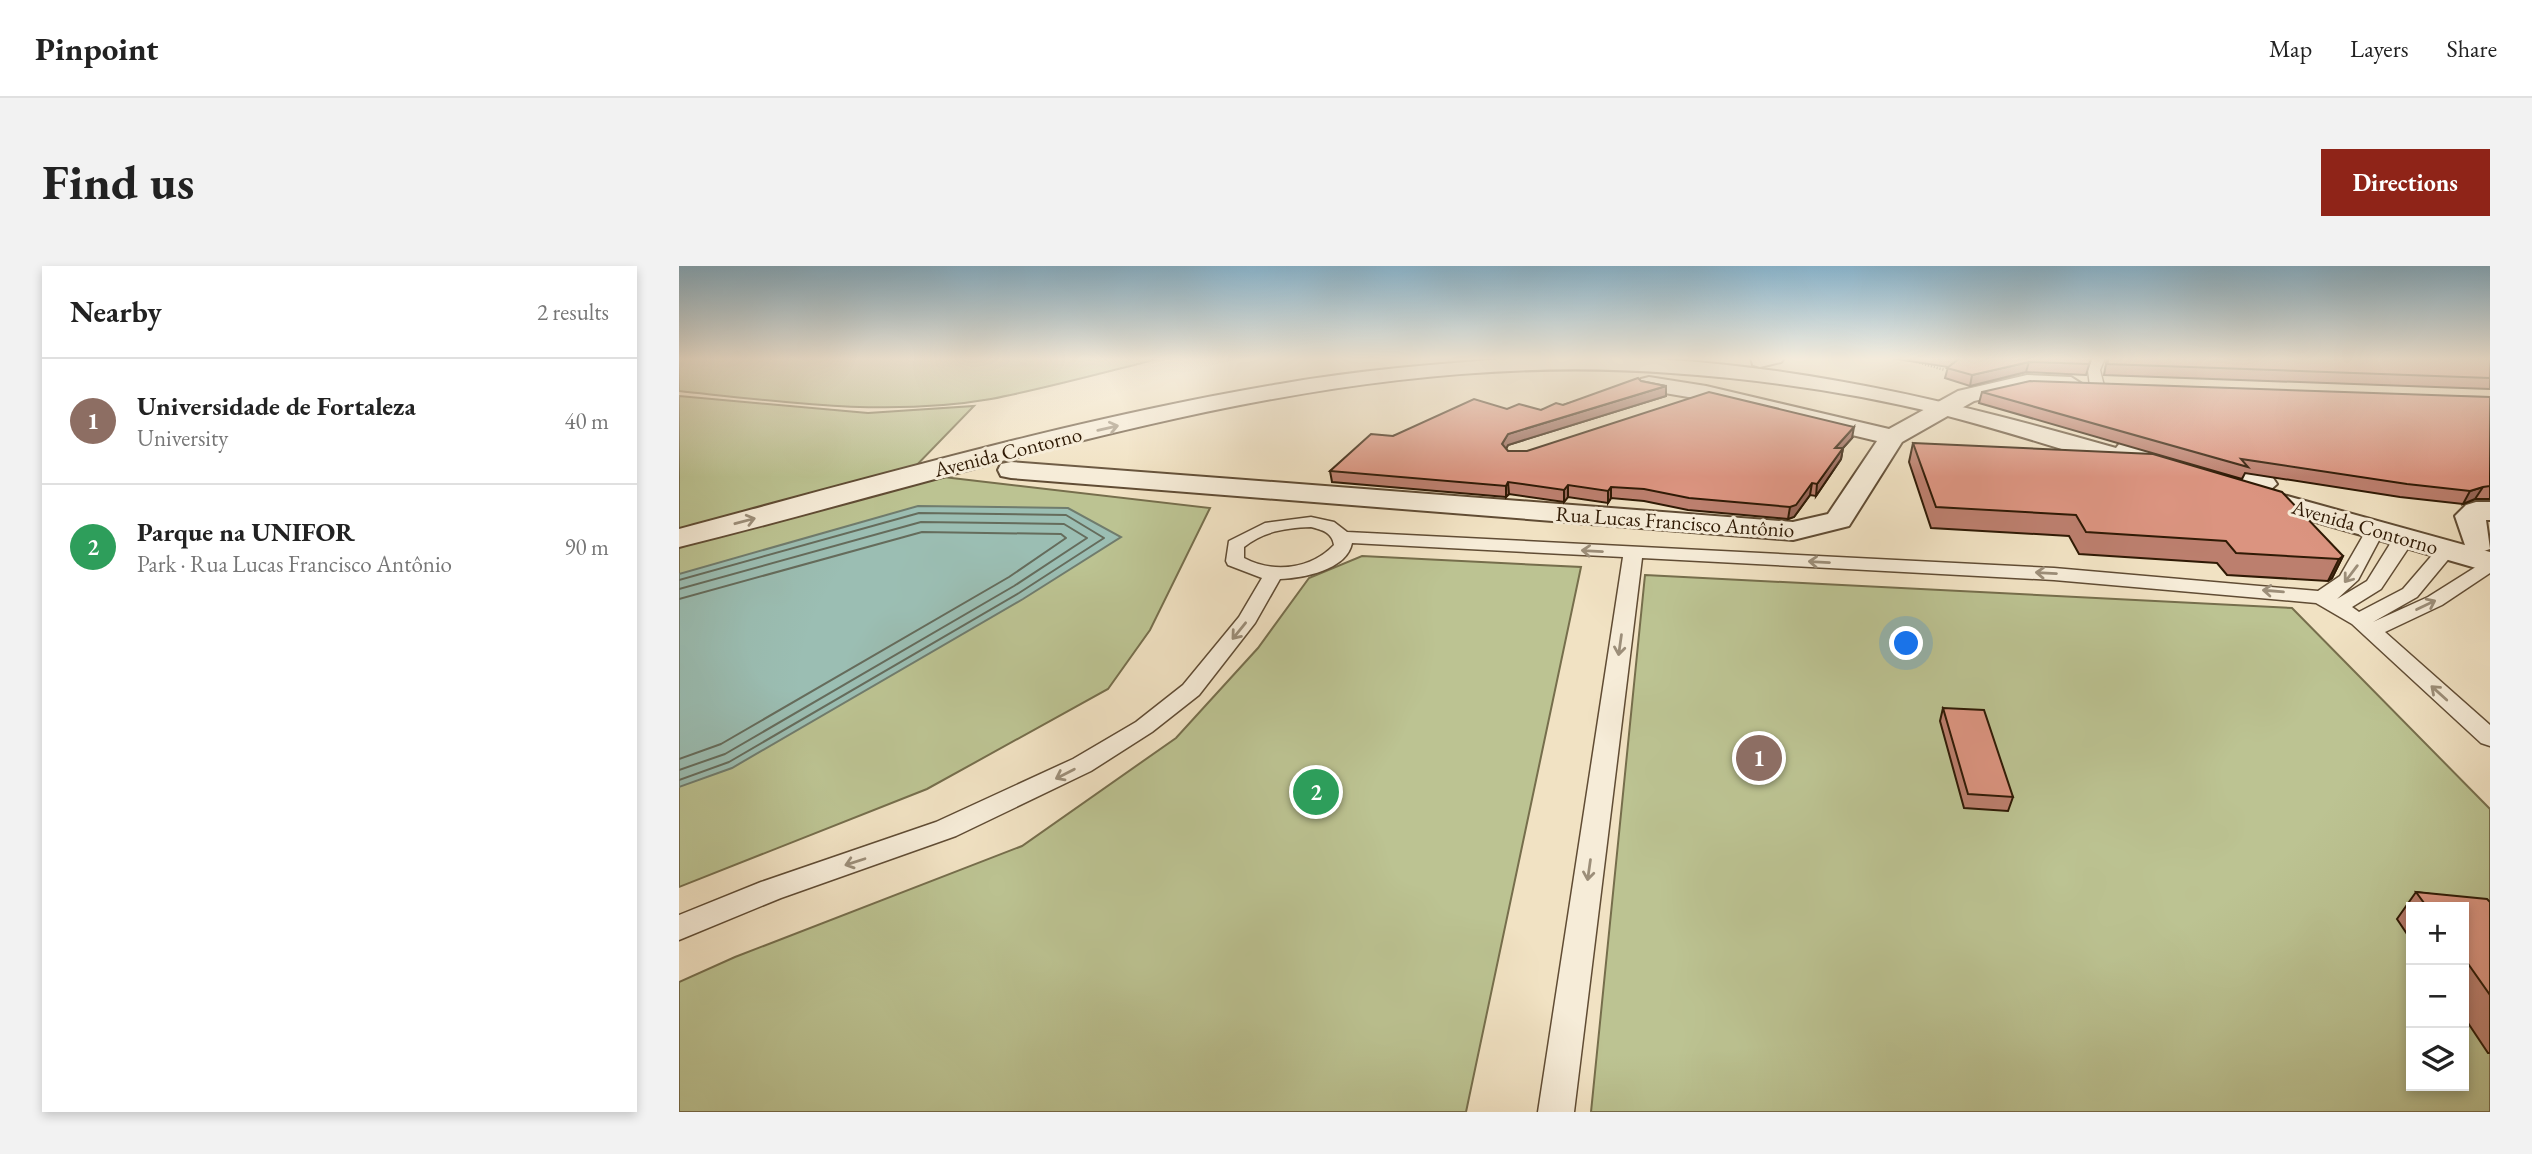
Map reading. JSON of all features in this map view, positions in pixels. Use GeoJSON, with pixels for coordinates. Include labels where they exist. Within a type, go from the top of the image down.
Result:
{"type":"FeatureCollection","features":[{"type":"Feature","properties":{"kind":"street","name":"Avenida Contorno"},"geometry":{"type":"LineString","coordinates":[[679,517],[1109,409],[1171,397]]}},
{"type":"Feature","properties":{"kind":"street","name":"Avenida Contorno"},"geometry":{"type":"LineString","coordinates":[[679,538],[1052,440],[1246,397]]}},
{"type":"Feature","properties":{"kind":"street"},"geometry":{"type":"LineString","coordinates":[[1655,410],[1693,397]]}},
{"type":"Feature","properties":{"kind":"street"},"geometry":{"type":"LineString","coordinates":[[1725,397],[1892,437]]}},
{"type":"Feature","properties":{"kind":"street","name":"Avenida Contorno"},"geometry":{"type":"LineString","coordinates":[[1906,397],[1951,404],[2487,554]]}},
{"type":"Feature","properties":{"kind":"street","name":"Avenida Contorno"},"geometry":{"type":"LineString","coordinates":[[1933,397],[2447,550],[2487,554]]}},
{"type":"Feature","properties":{"kind":"street","name":"Rua Lucas Francisco Antônio"},"geometry":{"type":"LineString","coordinates":[[1011,470],[1793,531],[1829,525],[1839,520],[1892,437],[1951,404],[1974,397]]}},
{"type":"Feature","properties":{"kind":"street"},"geometry":{"type":"LineString","coordinates":[[2487,554],[2470,516],[2476,511],[2490,511]]}},
{"type":"Feature","properties":{"kind":"lane"},"geometry":{"type":"LineString","coordinates":[[1343,537],[1343,546],[1337,554],[1311,568],[1275,573],[1244,568],[1235,561],[1235,545],[1258,530],[1293,522],[1326,525],[1343,537],[2054,574],[2291,593],[2331,602],[2365,625],[2490,738]]}},
{"type":"Feature","properties":{"kind":"lane"},"geometry":{"type":"LineString","coordinates":[[2331,602],[2348,580],[2376,529]]}},
{"type":"Feature","properties":{"kind":"lane"},"geometry":{"type":"LineString","coordinates":[[2331,602],[2374,585],[2396,548],[2406,538]]}},
{"type":"Feature","properties":{"kind":"lane"},"geometry":{"type":"LineString","coordinates":[[2365,625],[2410,593],[2447,550]]}},
{"type":"Feature","properties":{"kind":"lane"},"geometry":{"type":"LineString","coordinates":[[1556,1112],[1633,553]]}},
{"type":"Feature","properties":{"kind":"lane"},"geometry":{"type":"LineString","coordinates":[[2365,625],[2435,601],[2487,554]]}},
{"type":"Feature","properties":{"kind":"lane"},"geometry":{"type":"LineString","coordinates":[[679,928],[771,890],[946,829],[1082,765],[1143,727],[1191,690],[1248,620],[1275,573]]}},
{"type":"Feature","properties":{"kind":"green space"},"geometry":{"type":"Polygon","coordinates":[[[679,397],[868,413],[974,406],[909,473],[1210,508],[1150,630],[1108,689],[927,789],[679,887],[679,397]]]}},
{"type":"Feature","properties":{"kind":"green space"},"geometry":{"type":"Polygon","coordinates":[[[742,397],[998,397],[913,407],[796,403],[742,397]]]}},
{"type":"Feature","properties":{"kind":"green space"},"geometry":{"type":"Polygon","coordinates":[[[1362,556],[1581,567],[1466,1112],[679,1112],[679,982],[735,957],[1022,846],[1176,738],[1258,648],[1309,578],[1362,556]]]}},
{"type":"Feature","properties":{"kind":"green space"},"geometry":{"type":"Polygon","coordinates":[[[1645,575],[2292,608],[2490,809],[2490,1112],[1591,1112],[1645,575]]]}},
{"type":"Feature","properties":{"kind":"water"},"geometry":{"type":"Polygon","coordinates":[[[918,506],[1068,508],[1121,537],[1023,599],[732,768],[679,787],[679,574],[918,506]]]}},
{"type":"Feature","properties":{"kind":"building"},"geometry":{"type":"Polygon","coordinates":[[[1584,397],[1628,397],[1508,434],[1502,444],[1508,451],[1527,451],[1692,397],[1732,397],[1854,427],[1835,448],[1843,448],[1817,484],[1812,483],[1796,505],[1790,507],[1689,498],[1644,489],[1611,487],[1608,491],[1568,485],[1564,490],[1508,482],[1506,486],[1330,471],[1371,434],[1393,436],[1474,399],[1507,409],[1519,404],[1541,410],[1556,403],[1563,405],[1584,397]]]}},
{"type":"Feature","properties":{"kind":"building"},"geometry":{"type":"Polygon","coordinates":[[[2001,397],[2490,397],[2490,486],[2470,491],[2241,459],[2248,467],[2001,397]]]}},
{"type":"Feature","properties":{"kind":"building"},"geometry":{"type":"Polygon","coordinates":[[[1913,443],[2153,454],[2282,492],[2343,556],[2339,559],[2236,553],[2226,541],[2086,532],[2076,515],[1936,507],[1913,443]]]}},
{"type":"Feature","properties":{"kind":"building"},"geometry":{"type":"Polygon","coordinates":[[[1943,708],[1984,710],[2013,797],[1968,794],[1943,708]]]}},
{"type":"Feature","properties":{"kind":"building"},"geometry":{"type":"Polygon","coordinates":[[[2416,892],[2487,899],[2490,902],[2490,995],[2469,965],[2469,902],[2423,902],[2416,892]]]}},
{"type":"Feature","properties":{"kind":"place","name":"Universidade de Fortaleza"},"geometry":{"type":"Point","coordinates":[1759,758]}},
{"type":"Feature","properties":{"kind":"place","name":"Parque na UNIFOR"},"geometry":{"type":"Point","coordinates":[1316,792]}}]}
